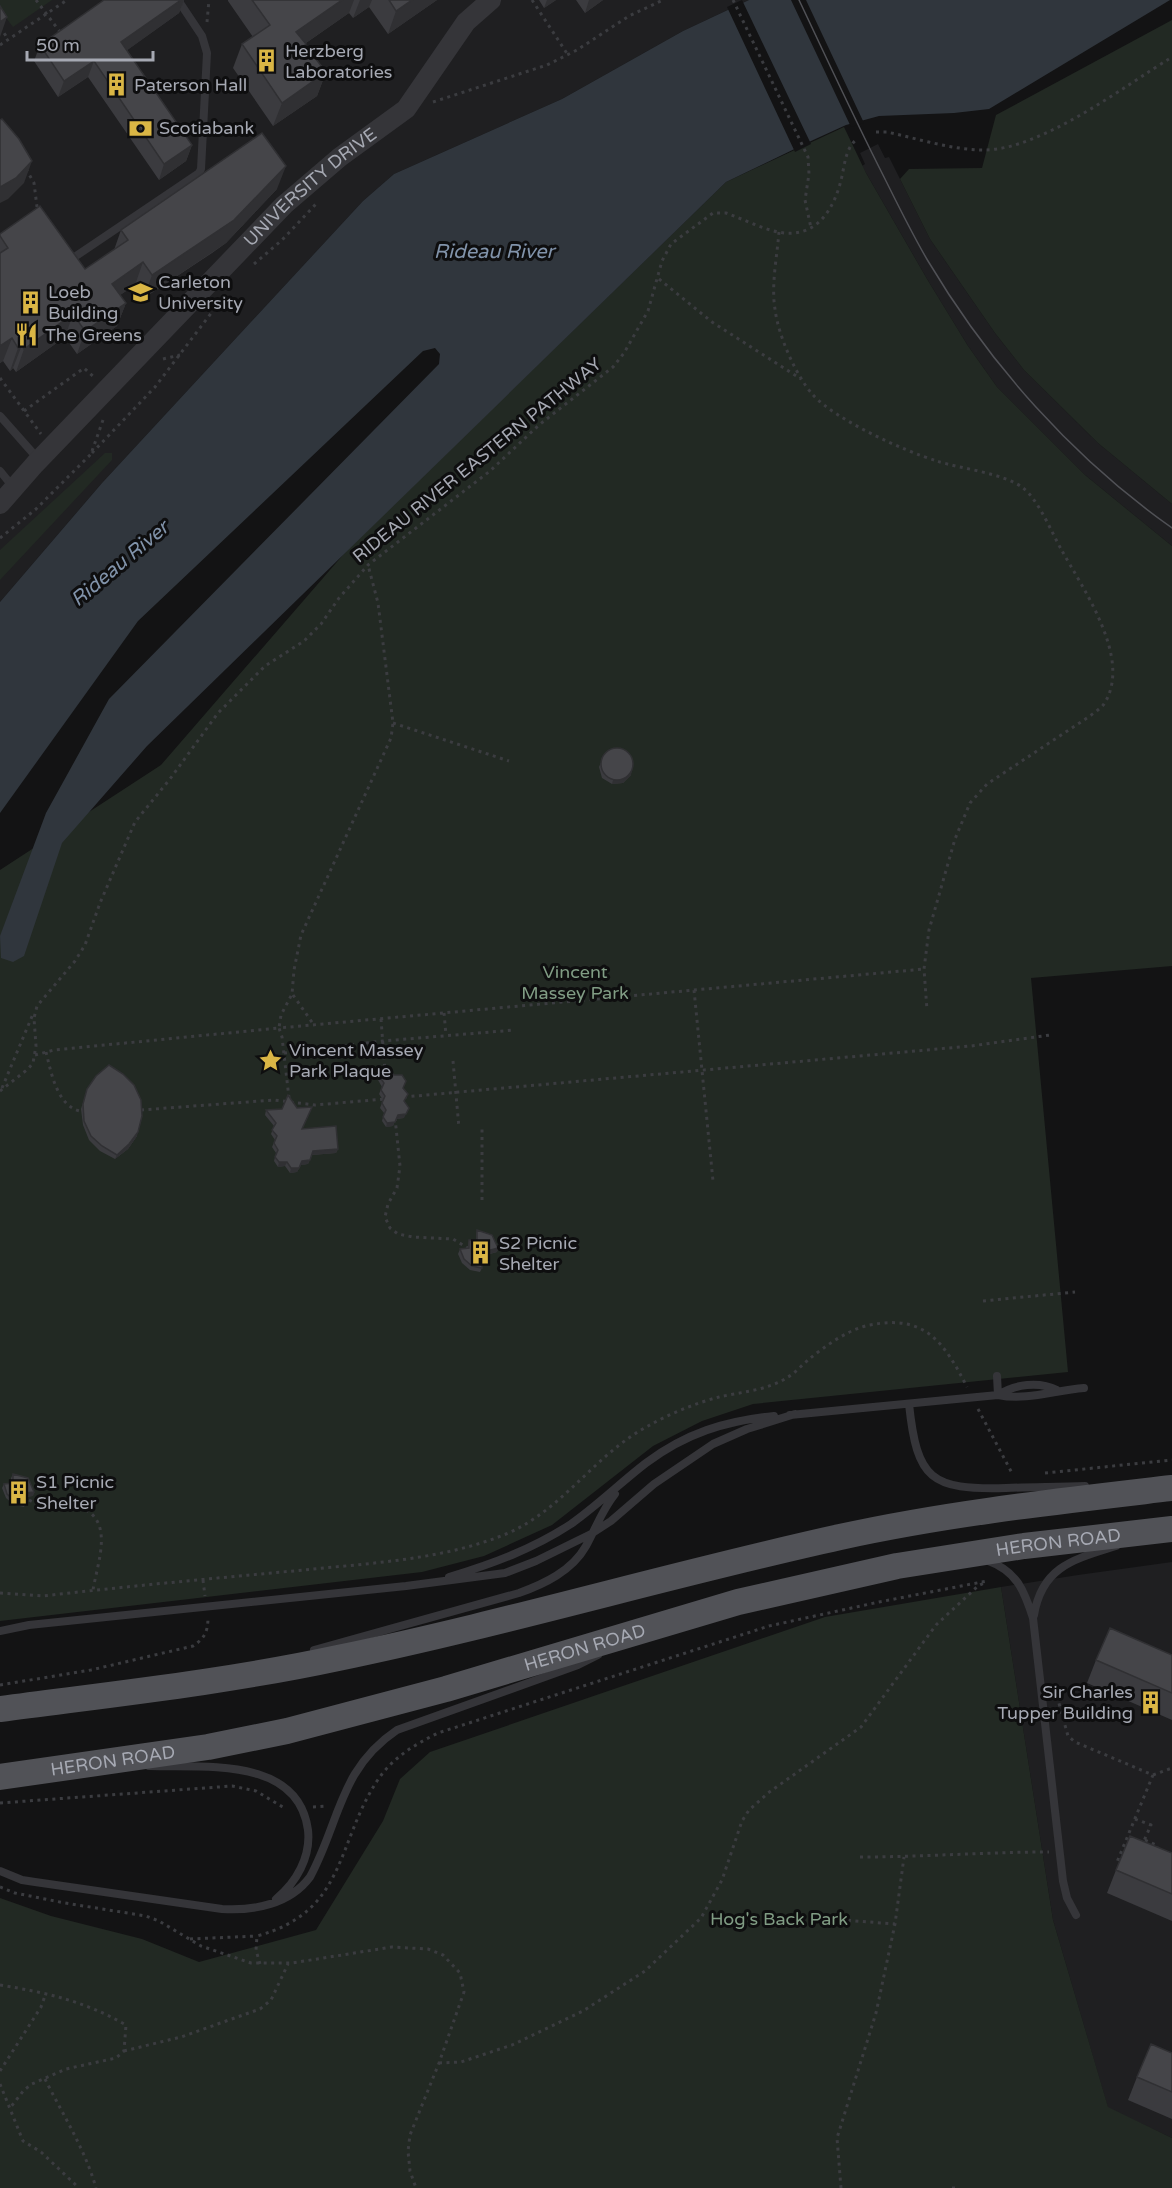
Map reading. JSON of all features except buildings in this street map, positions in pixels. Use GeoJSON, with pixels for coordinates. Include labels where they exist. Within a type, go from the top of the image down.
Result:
{"type":"FeatureCollection","features":[{"type":"Feature","properties":{"kind":"main road"},"geometry":{"type":"LineString","coordinates":[[0,1709],[203,1683],[335,1659],[463,1631],[842,1537],[990,1510],[1172,1487]]}},
{"type":"Feature","properties":{"kind":"main road","name":"HERON ROAD"},"geometry":{"type":"LineString","coordinates":[[0,1777],[208,1747],[321,1723],[738,1602],[897,1566],[968,1554],[1172,1529]]}},
{"type":"Feature","properties":{"kind":"street","name":"UNIVERSITY DRIVE"},"geometry":{"type":"LineString","coordinates":[[0,504],[39,460],[284,205],[332,164],[406,109],[466,22],[491,0]]}},
{"type":"Feature","properties":{"kind":"lane"},"geometry":{"type":"LineString","coordinates":[[73,258],[199,173],[201,169],[207,53],[202,36],[178,0]]}},
{"type":"Feature","properties":{"kind":"lane"},"geometry":{"type":"LineString","coordinates":[[0,416],[39,460]]}},
{"type":"Feature","properties":{"kind":"lane"},"geometry":{"type":"LineString","coordinates":[[0,471],[15,488]]}},
{"type":"Feature","properties":{"kind":"lane"},"geometry":{"type":"LineString","coordinates":[[996,1376],[998,1395]]}},
{"type":"Feature","properties":{"kind":"lane"},"geometry":{"type":"LineString","coordinates":[[426,1584],[494,1563],[545,1540],[591,1509],[658,1455],[704,1431],[726,1423],[795,1414],[998,1395],[1019,1397],[1084,1388]]}},
{"type":"Feature","properties":{"kind":"lane"},"geometry":{"type":"LineString","coordinates":[[909,1404],[916,1449],[927,1470],[941,1482],[967,1488],[1090,1486]]}},
{"type":"Feature","properties":{"kind":"lane"},"geometry":{"type":"LineString","coordinates":[[0,1631],[29,1625],[426,1584],[505,1573],[536,1561],[591,1534],[699,1452],[747,1429],[795,1414]]}},
{"type":"Feature","properties":{"kind":"lane"},"geometry":{"type":"LineString","coordinates":[[305,1653],[531,1588],[558,1575],[579,1557],[601,1515],[622,1484]]}},
{"type":"Feature","properties":{"kind":"lane"},"geometry":{"type":"LineString","coordinates":[[1101,1486],[1172,1487]]}},
{"type":"Feature","properties":{"kind":"lane"},"geometry":{"type":"LineString","coordinates":[[1033,1618],[1043,1585],[1049,1577],[1067,1563],[1172,1529]]}},
{"type":"Feature","properties":{"kind":"lane"},"geometry":{"type":"LineString","coordinates":[[968,1554],[995,1563],[1005,1569],[1021,1585],[1033,1618],[1060,1851],[1067,1898],[1076,1915]]}},
{"type":"Feature","properties":{"kind":"lane"},"geometry":{"type":"LineString","coordinates":[[0,1871],[22,1880],[212,1908],[250,1910],[274,1902],[296,1893],[309,1877],[352,1778],[368,1754],[397,1730],[578,1665],[640,1632]]}},
{"type":"Feature","properties":{"kind":"lane"},"geometry":{"type":"LineString","coordinates":[[203,1683],[293,1657]]}},
{"type":"Feature","properties":{"kind":"lane"},"geometry":{"type":"LineString","coordinates":[[87,1764],[241,1770],[266,1776],[286,1789],[303,1808],[308,1836],[303,1862],[291,1884],[274,1902]]}},
{"type":"Feature","properties":{"kind":"path"},"geometry":{"type":"LineString","coordinates":[[36,0],[65,39]]}},
{"type":"Feature","properties":{"kind":"path"},"geometry":{"type":"LineString","coordinates":[[0,45],[67,0]]}},
{"type":"Feature","properties":{"kind":"path"},"geometry":{"type":"LineString","coordinates":[[532,0],[568,55]]}},
{"type":"Feature","properties":{"kind":"path"},"geometry":{"type":"LineString","coordinates":[[429,104],[459,92],[510,78],[568,55],[628,16],[663,0]]}},
{"type":"Feature","properties":{"kind":"path"},"geometry":{"type":"LineString","coordinates":[[734,0],[804,148],[810,166],[806,200],[812,228],[824,218],[835,201],[848,150],[857,139]]}},
{"type":"Feature","properties":{"kind":"path"},"geometry":{"type":"LineString","coordinates":[[0,27],[8,39]]}},
{"type":"Feature","properties":{"kind":"path"},"geometry":{"type":"LineString","coordinates":[[876,132],[887,132],[965,148],[987,150],[1011,146],[1026,142],[1063,124],[1172,57]]}},
{"type":"Feature","properties":{"kind":"path"},"geometry":{"type":"LineString","coordinates":[[25,167],[34,183],[37,207]]}},
{"type":"Feature","properties":{"kind":"path"},"geometry":{"type":"LineString","coordinates":[[250,268],[282,240],[320,199]]}},
{"type":"Feature","properties":{"kind":"path","name":"RIDEAU RIVER EASTERN PATHWAY"},"geometry":{"type":"LineString","coordinates":[[0,1091],[37,1006],[75,961],[85,945],[135,822],[218,713],[265,666],[304,641],[321,624],[339,598],[368,564],[490,471],[539,425],[613,367],[624,353],[648,311],[662,261],[671,244],[713,213],[726,213],[779,232],[812,228]]}},
{"type":"Feature","properties":{"kind":"path"},"geometry":{"type":"LineString","coordinates":[[779,232],[774,307],[780,330],[802,380],[814,396],[831,411],[907,451],[947,464],[993,474],[1023,488],[1034,501],[1052,531],[1102,624],[1110,646],[1112,664],[1110,691],[1103,705],[987,784],[970,803],[955,839],[929,930],[924,969],[927,1010]]}},
{"type":"Feature","properties":{"kind":"path"},"geometry":{"type":"LineString","coordinates":[[658,279],[712,322],[802,380]]}},
{"type":"Feature","properties":{"kind":"path"},"geometry":{"type":"LineString","coordinates":[[0,538],[36,508],[150,393],[226,293]]}},
{"type":"Feature","properties":{"kind":"path"},"geometry":{"type":"LineString","coordinates":[[158,361],[180,355]]}},
{"type":"Feature","properties":{"kind":"path"},"geometry":{"type":"LineString","coordinates":[[24,411],[84,368],[100,383]]}},
{"type":"Feature","properties":{"kind":"path"},"geometry":{"type":"LineString","coordinates":[[0,378],[42,435]]}},
{"type":"Feature","properties":{"kind":"path"},"geometry":{"type":"LineString","coordinates":[[90,454],[104,417]]}},
{"type":"Feature","properties":{"kind":"path"},"geometry":{"type":"LineString","coordinates":[[289,1101],[279,1028],[281,1015],[292,994],[301,935],[391,738],[393,723],[378,603],[368,564]]}},
{"type":"Feature","properties":{"kind":"path"},"geometry":{"type":"LineString","coordinates":[[393,723],[508,761]]}},
{"type":"Feature","properties":{"kind":"path"},"geometry":{"type":"LineString","coordinates":[[35,1055],[279,1028],[924,969]]}},
{"type":"Feature","properties":{"kind":"path"},"geometry":{"type":"LineString","coordinates":[[694,990],[713,1181]]}},
{"type":"Feature","properties":{"kind":"path"},"geometry":{"type":"LineString","coordinates":[[292,994],[314,1025]]}},
{"type":"Feature","properties":{"kind":"path"},"geometry":{"type":"LineString","coordinates":[[0,1091],[33,1063],[35,1055],[34,1018],[37,1006]]}},
{"type":"Feature","properties":{"kind":"path"},"geometry":{"type":"LineString","coordinates":[[444,1013],[446,1035]]}},
{"type":"Feature","properties":{"kind":"path"},"geometry":{"type":"LineString","coordinates":[[381,1019],[386,1082]]}},
{"type":"Feature","properties":{"kind":"path"},"geometry":{"type":"LineString","coordinates":[[284,1053],[382,1041],[514,1030]]}},
{"type":"Feature","properties":{"kind":"path"},"geometry":{"type":"LineString","coordinates":[[141,1110],[274,1100],[315,1105],[970,1046],[1050,1035]]}},
{"type":"Feature","properties":{"kind":"path"},"geometry":{"type":"LineString","coordinates":[[46,1052],[63,1101],[73,1109],[80,1111]]}},
{"type":"Feature","properties":{"kind":"path"},"geometry":{"type":"LineString","coordinates":[[453,1061],[459,1128]]}},
{"type":"Feature","properties":{"kind":"path"},"geometry":{"type":"LineString","coordinates":[[394,1109],[400,1166],[397,1188],[388,1204],[385,1217],[390,1228],[398,1234],[413,1237],[453,1239],[477,1255]]}},
{"type":"Feature","properties":{"kind":"path"},"geometry":{"type":"LineString","coordinates":[[482,1126],[482,1200]]}},
{"type":"Feature","properties":{"kind":"path"},"geometry":{"type":"LineString","coordinates":[[983,1301],[1075,1292]]}},
{"type":"Feature","properties":{"kind":"path"},"geometry":{"type":"LineString","coordinates":[[0,1593],[43,1596],[341,1566],[425,1556],[467,1547],[505,1534],[536,1519],[564,1497],[583,1475],[612,1450],[648,1426],[716,1398],[760,1388],[788,1378],[809,1359],[839,1338],[867,1325],[891,1322],[917,1325],[939,1342],[958,1369],[1014,1476]]}},
{"type":"Feature","properties":{"kind":"path"},"geometry":{"type":"LineString","coordinates":[[1036,1474],[1172,1460]]}},
{"type":"Feature","properties":{"kind":"path"},"geometry":{"type":"LineString","coordinates":[[29,1500],[44,1507],[65,1503],[80,1507],[95,1516],[102,1527],[93,1590]]}},
{"type":"Feature","properties":{"kind":"path"},"geometry":{"type":"LineString","coordinates":[[0,1685],[91,1671],[193,1646],[205,1635],[208,1628],[203,1580]]}},
{"type":"Feature","properties":{"kind":"path"},"geometry":{"type":"LineString","coordinates":[[1,1802],[232,1786],[256,1791],[285,1809],[365,1802],[378,1779],[396,1759],[420,1742],[438,1733],[769,1626],[987,1581],[978,1586],[936,1625],[861,1726],[768,1793],[749,1810],[742,1821],[722,1880],[701,1918],[645,1971],[583,2011],[512,2045],[462,2062],[440,2063]]}},
{"type":"Feature","properties":{"kind":"path"},"geometry":{"type":"LineString","coordinates":[[1054,1684],[1068,1736],[1075,1742],[1154,1775],[1172,1768]]}},
{"type":"Feature","properties":{"kind":"path"},"geometry":{"type":"LineString","coordinates":[[1117,1862],[1154,1775]]}},
{"type":"Feature","properties":{"kind":"path"},"geometry":{"type":"LineString","coordinates":[[1135,1819],[1151,1825],[1140,1850]]}},
{"type":"Feature","properties":{"kind":"path"},"geometry":{"type":"LineString","coordinates":[[1144,1840],[1158,1846],[1156,1850],[1164,1853]]}},
{"type":"Feature","properties":{"kind":"path"},"geometry":{"type":"LineString","coordinates":[[860,1857],[1060,1851]]}},
{"type":"Feature","properties":{"kind":"path"},"geometry":{"type":"LineString","coordinates":[[1121,1854],[1128,1857]]}},
{"type":"Feature","properties":{"kind":"path"},"geometry":{"type":"LineString","coordinates":[[841,2188],[837,2138],[876,2013],[895,1924],[904,1857]]}},
{"type":"Feature","properties":{"kind":"path"},"geometry":{"type":"LineString","coordinates":[[0,1887],[15,1893],[65,1903],[146,1916],[159,1921],[201,1946],[251,1963],[288,1963],[392,1947],[428,1949],[443,1955],[460,1973],[464,1992],[440,2063],[410,2135],[409,2161],[416,2188]]}},
{"type":"Feature","properties":{"kind":"path"},"geometry":{"type":"LineString","coordinates":[[818,1918],[895,1924]]}},
{"type":"Feature","properties":{"kind":"path"},"geometry":{"type":"LineString","coordinates":[[187,1939],[257,1936]]}},
{"type":"Feature","properties":{"kind":"path"},"geometry":{"type":"LineString","coordinates":[[10,2108],[24,2090],[66,2069],[116,2058],[124,2051],[181,2037],[260,2009],[271,2000],[288,1963]]}},
{"type":"Feature","properties":{"kind":"path"},"geometry":{"type":"LineString","coordinates":[[0,1985],[62,1997],[104,2013],[126,2025],[124,2051]]}},
{"type":"Feature","properties":{"kind":"path"},"geometry":{"type":"LineString","coordinates":[[0,2071],[41,2007],[46,1993]]}},
{"type":"Feature","properties":{"kind":"path"},"geometry":{"type":"LineString","coordinates":[[45,2079],[78,2143],[96,2188]]}},
{"type":"Feature","properties":{"kind":"path"},"geometry":{"type":"LineString","coordinates":[[0,2084],[23,2141],[41,2152],[80,2188]]}},
{"type":"Feature","properties":{"kind":"shaded area","name":"Carleton University"},"geometry":{"type":"Polygon","coordinates":[[[0,0],[749,0],[683,31],[562,99],[394,174],[363,201],[102,483],[0,602],[0,0]]]}},
{"type":"Feature","properties":{"kind":"shaded area"},"geometry":{"type":"Polygon","coordinates":[[[878,144],[885,158],[889,157],[930,239],[995,333],[1024,370],[1098,443],[1172,504],[1172,546],[1085,475],[997,387],[968,346],[927,279],[862,166],[865,164],[860,153],[878,144]]]}},
{"type":"Feature","properties":{"kind":"shaded area"},"geometry":{"type":"Polygon","coordinates":[[[1172,1562],[1172,2138],[1108,2108],[1053,1920],[1001,1587],[1172,1562]]]}},
{"type":"Feature","properties":{"kind":"green space"},"geometry":{"type":"Polygon","coordinates":[[[0,0],[52,0],[13,27],[0,10],[0,0]]]}},
{"type":"Feature","properties":{"kind":"green space"},"geometry":{"type":"Polygon","coordinates":[[[1172,20],[1172,504],[1098,443],[1024,370],[995,333],[930,239],[900,179],[909,169],[982,168],[996,115],[1172,20]]]}},
{"type":"Feature","properties":{"kind":"green space","name":"Vincent Massey Park"},"geometry":{"type":"Polygon","coordinates":[[[844,127],[866,173],[927,279],[968,346],[997,387],[1085,475],[1172,546],[1172,966],[1031,978],[1068,1372],[753,1404],[702,1421],[653,1446],[552,1525],[484,1556],[422,1572],[0,1621],[0,870],[161,765],[349,548],[726,182],[844,127]]]}},
{"type":"Feature","properties":{"kind":"green space"},"geometry":{"type":"Polygon","coordinates":[[[105,453],[112,453],[112,460],[0,580],[0,550],[105,453]]]}},
{"type":"Feature","properties":{"kind":"green space","name":"Hog's Back Park"},"geometry":{"type":"Polygon","coordinates":[[[1001,1587],[1053,1920],[1108,2107],[1172,2138],[1172,2188],[0,2188],[0,1898],[51,1916],[142,1939],[199,1962],[316,1930],[383,1821],[400,1779],[430,1752],[825,1617],[1001,1587]]]}},
{"type":"Feature","properties":{"kind":"water","name":"Rideau River"},"geometry":{"type":"Polygon","coordinates":[[[749,0],[1170,0],[989,109],[879,116],[846,125],[726,182],[147,746],[62,843],[24,956],[13,962],[1,958],[0,936],[46,813],[109,699],[439,364],[440,354],[435,348],[423,351],[138,621],[0,813],[0,602],[102,483],[363,201],[394,174],[562,99],[683,31],[749,0]]]}},
{"type":"Feature","properties":{"kind":"pier"},"geometry":{"type":"Polygon","coordinates":[[[742,0],[811,144],[795,152],[727,7],[742,0]]]}},
{"type":"Feature","properties":{"kind":"pier"},"geometry":{"type":"Polygon","coordinates":[[[791,0],[806,0],[864,123],[851,127],[791,0]]]}},
{"type":"Feature","properties":{"kind":"tram line"},"geometry":{"type":"LineString","coordinates":[[799,0],[911,230],[928,261],[978,337],[1006,373],[1068,440],[1136,501],[1172,528]]}},
{"type":"Feature","properties":{"kind":"place","name":"Herzberg Laboratories"},"geometry":{"type":"Point","coordinates":[267,61]}},
{"type":"Feature","properties":{"kind":"place","name":"Paterson Hall"},"geometry":{"type":"Point","coordinates":[116,85]}},
{"type":"Feature","properties":{"kind":"place","name":"Scotiabank"},"geometry":{"type":"Point","coordinates":[141,128]}},
{"type":"Feature","properties":{"kind":"place","name":"Carleton University"},"geometry":{"type":"Point","coordinates":[140,292]}},
{"type":"Feature","properties":{"kind":"place","name":"Loeb Building"},"geometry":{"type":"Point","coordinates":[30,302]}},
{"type":"Feature","properties":{"kind":"place","name":"The Greens"},"geometry":{"type":"Point","coordinates":[27,335]}},
{"type":"Feature","properties":{"kind":"place","name":"Vincent Massey Park Plaque"},"geometry":{"type":"Point","coordinates":[271,1060]}},
{"type":"Feature","properties":{"kind":"place","name":"S2 Picnic Shelter"},"geometry":{"type":"Point","coordinates":[481,1253]}},
{"type":"Feature","properties":{"kind":"place","name":"S1 Picnic Shelter"},"geometry":{"type":"Point","coordinates":[18,1492]}},
{"type":"Feature","properties":{"kind":"place","name":"Sir Charles Tupper Building"},"geometry":{"type":"Point","coordinates":[1151,1702]}}]}
